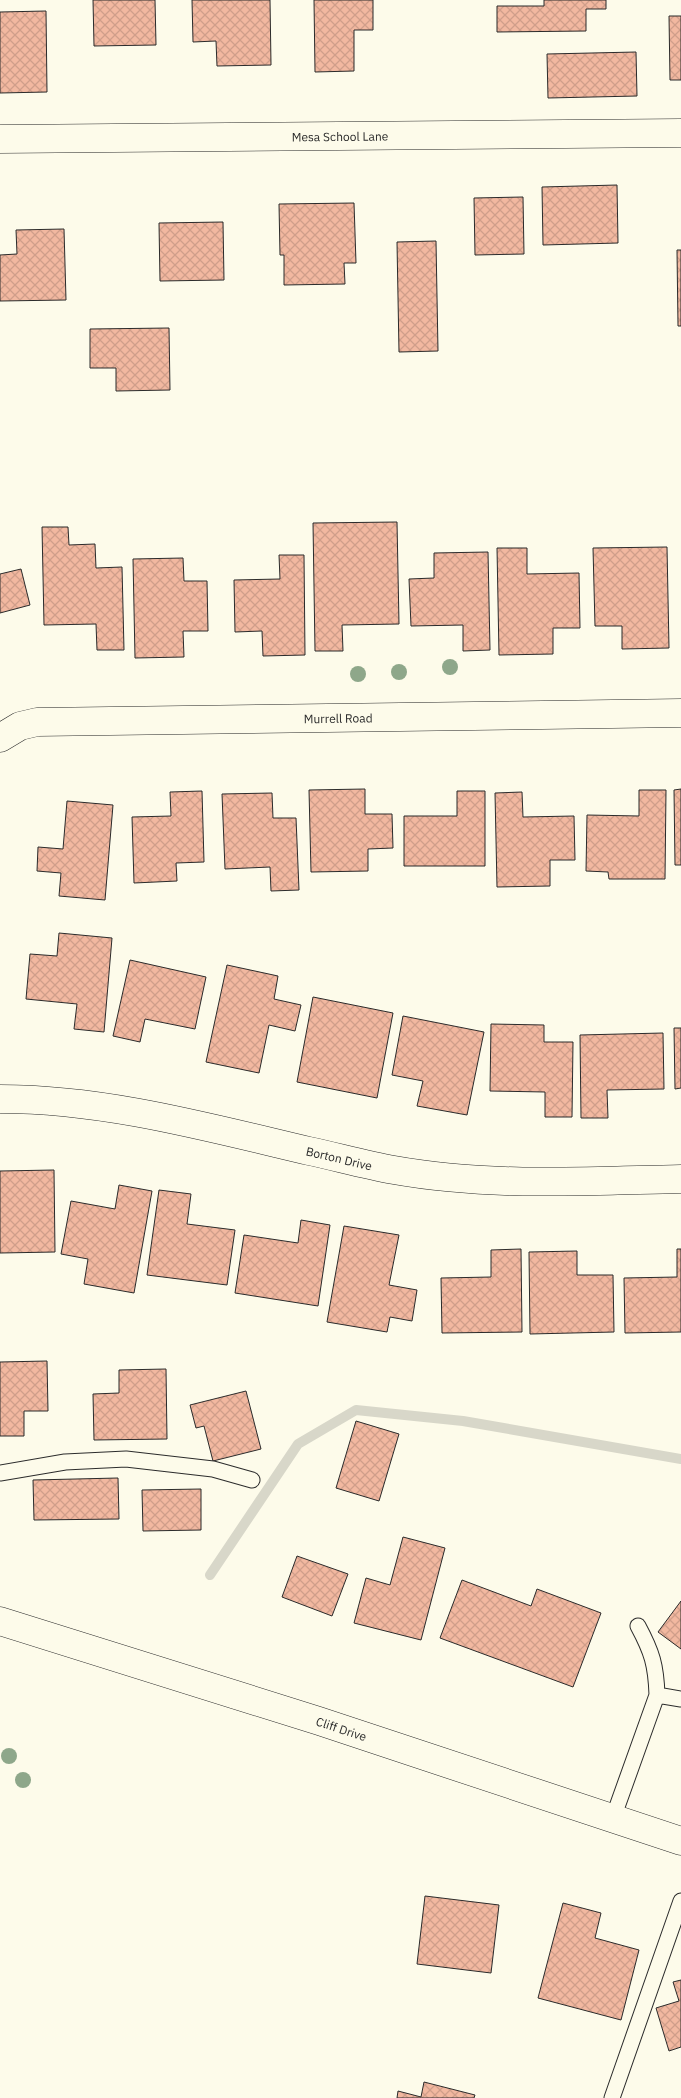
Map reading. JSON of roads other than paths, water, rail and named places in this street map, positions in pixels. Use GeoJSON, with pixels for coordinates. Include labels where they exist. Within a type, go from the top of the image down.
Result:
{"type":"FeatureCollection","features":[{"type":"Feature","properties":{"kind":"street","name":"Mesa School Lane"},"geometry":{"type":"LineString","coordinates":[[0,139],[681,133]]}},
{"type":"Feature","properties":{"kind":"street","name":"Murrell Road"},"geometry":{"type":"LineString","coordinates":[[0,738],[20,726],[37,722],[681,713]]}},
{"type":"Feature","properties":{"kind":"street","name":"Borton Drive"},"geometry":{"type":"LineString","coordinates":[[0,1099],[26,1099],[105,1106],[182,1121],[392,1170],[453,1179],[515,1182],[681,1179]]}},
{"type":"Feature","properties":{"kind":"street","name":"Cliff Drive"},"geometry":{"type":"LineString","coordinates":[[0,1620],[320,1720],[681,1841]]}},
{"type":"Feature","properties":{"kind":"lane"},"geometry":{"type":"LineString","coordinates":[[0,1473],[65,1462],[126,1459],[213,1469],[252,1480]]}},
{"type":"Feature","properties":{"kind":"lane"},"geometry":{"type":"LineString","coordinates":[[613,1818],[657,1695],[656,1670],[650,1648],[638,1626]]}},
{"type":"Feature","properties":{"kind":"lane"},"geometry":{"type":"LineString","coordinates":[[657,1695],[681,1699]]}},
{"type":"Feature","properties":{"kind":"lane"},"geometry":{"type":"LineString","coordinates":[[612,2098],[681,1901]]}},
{"type":"Feature","properties":{"kind":"waterway"},"geometry":{"type":"LineString","coordinates":[[210,1575],[298,1444],[356,1410],[463,1421],[681,1459]]}}]}
